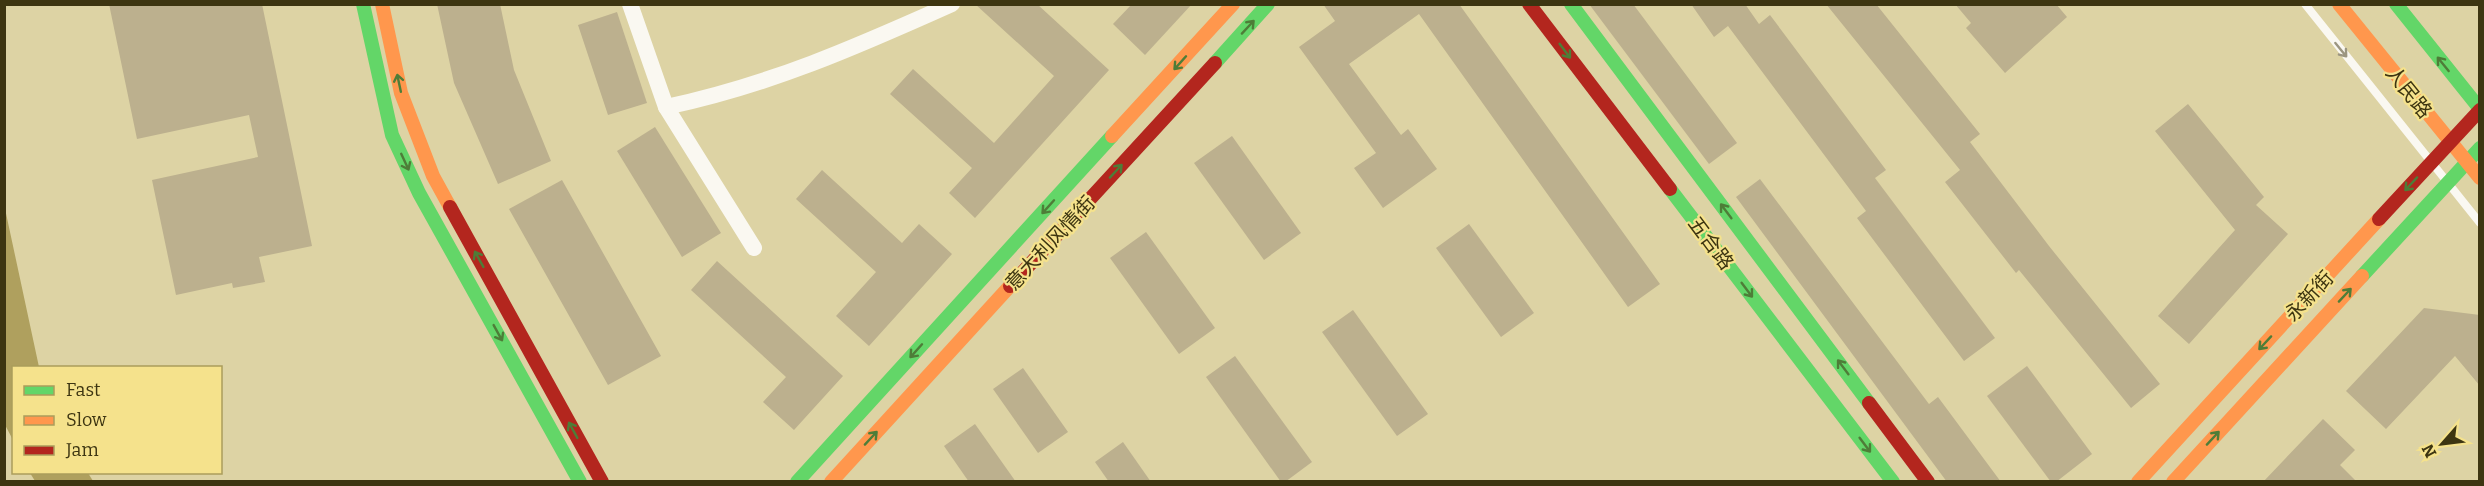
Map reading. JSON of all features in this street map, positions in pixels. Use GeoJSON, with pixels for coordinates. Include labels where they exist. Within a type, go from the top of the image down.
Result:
{"type":"FeatureCollection","features":[{"type":"Feature","properties":{"kind":"street"},"geometry":{"type":"LineString","coordinates":[[363,4],[392,135],[420,193],[580,482]]}},
{"type":"Feature","properties":{"kind":"street"},"geometry":{"type":"LineString","coordinates":[[382,4],[401,93],[434,176],[602,482]]}},
{"type":"Feature","properties":{"kind":"street"},"geometry":{"type":"LineString","coordinates":[[630,4],[666,107],[754,248]]}},
{"type":"Feature","properties":{"kind":"street"},"geometry":{"type":"LineString","coordinates":[[666,107],[714,97],[818,63],[952,4]]}},
{"type":"Feature","properties":{"kind":"street","name":"意大利风情街"},"geometry":{"type":"LineString","coordinates":[[797,482],[1233,4]]}},
{"type":"Feature","properties":{"kind":"street","name":"意大利风情街"},"geometry":{"type":"LineString","coordinates":[[831,482],[1268,4]]}},
{"type":"Feature","properties":{"kind":"street","name":"五合路"},"geometry":{"type":"LineString","coordinates":[[1529,4],[1893,482]]}},
{"type":"Feature","properties":{"kind":"street","name":"五合路"},"geometry":{"type":"LineString","coordinates":[[1571,4],[1928,482]]}},
{"type":"Feature","properties":{"kind":"street","name":"人民路"},"geometry":{"type":"LineString","coordinates":[[2338,4],[2480,178]]}},
{"type":"Feature","properties":{"kind":"street"},"geometry":{"type":"LineString","coordinates":[[2396,4],[2480,110]]}},
{"type":"Feature","properties":{"kind":"street","name":"永新街"},"geometry":{"type":"LineString","coordinates":[[2139,482],[2480,110]]}},
{"type":"Feature","properties":{"kind":"street","name":"永新街"},"geometry":{"type":"LineString","coordinates":[[2174,482],[2480,148]]}},
{"type":"Feature","properties":{"kind":"lane"},"geometry":{"type":"LineString","coordinates":[[2305,4],[2480,223]]}},
{"type":"Feature","properties":{"kind":"shaded area"},"geometry":{"type":"Polygon","coordinates":[[[4,204],[39,366],[12,366],[12,438],[4,423],[4,204]]]}},
{"type":"Feature","properties":{"kind":"shaded area"},"geometry":{"type":"Polygon","coordinates":[[[31,474],[89,474],[93,481],[35,481],[31,474]]]}},
{"type":"Feature","properties":{"kind":"building"},"geometry":{"type":"Polygon","coordinates":[[[109,4],[262,4],[312,246],[259,257],[265,282],[233,288],[232,283],[176,295],[152,180],[258,157],[249,115],[137,139],[109,4]]]}},
{"type":"Feature","properties":{"kind":"building"},"geometry":{"type":"Polygon","coordinates":[[[437,4],[500,4],[514,70],[551,161],[498,184],[454,83],[437,4]]]}},
{"type":"Feature","properties":{"kind":"building"},"geometry":{"type":"Polygon","coordinates":[[[975,4],[1037,4],[1109,70],[975,218],[949,193],[972,168],[890,94],[913,69],[994,143],[1054,76],[975,4]]]}},
{"type":"Feature","properties":{"kind":"building"},"geometry":{"type":"Polygon","coordinates":[[[1132,4],[1192,4],[1145,55],[1113,24],[1132,4]]]}},
{"type":"Feature","properties":{"kind":"building"},"geometry":{"type":"Polygon","coordinates":[[[1323,4],[1459,4],[1660,284],[1628,307],[1419,14],[1349,64],[1401,135],[1408,129],[1437,169],[1383,208],[1354,168],[1376,153],[1299,47],[1335,21],[1323,4]]]}},
{"type":"Feature","properties":{"kind":"building"},"geometry":{"type":"Polygon","coordinates":[[[1589,4],[1633,4],[1737,143],[1709,164],[1589,4]]]}},
{"type":"Feature","properties":{"kind":"building"},"geometry":{"type":"Polygon","coordinates":[[[1691,4],[1745,4],[1759,24],[1770,15],[1886,170],[1875,178],[1995,338],[1964,361],[1857,218],[1866,211],[1728,26],[1714,37],[1691,4]]]}},
{"type":"Feature","properties":{"kind":"building"},"geometry":{"type":"Polygon","coordinates":[[[1826,4],[1876,4],[1980,134],[1970,142],[2049,246],[2160,384],[2131,408],[2019,270],[2016,273],[1945,182],[1960,170],[1826,4]]]}},
{"type":"Feature","properties":{"kind":"building"},"geometry":{"type":"Polygon","coordinates":[[[1955,4],[2056,4],[2067,17],[2005,73],[1966,28],[1971,23],[1955,4]]]}},
{"type":"Feature","properties":{"kind":"building"},"geometry":{"type":"Polygon","coordinates":[[[617,12],[647,103],[608,115],[578,25],[617,12]]]}},
{"type":"Feature","properties":{"kind":"building"},"geometry":{"type":"Polygon","coordinates":[[[2188,104],[2264,197],[2256,205],[2288,234],[2189,344],[2158,316],[2235,230],[2155,131],[2188,104]]]}},
{"type":"Feature","properties":{"kind":"building"},"geometry":{"type":"Polygon","coordinates":[[[655,127],[721,233],[682,257],[617,151],[655,127]]]}},
{"type":"Feature","properties":{"kind":"building"},"geometry":{"type":"Polygon","coordinates":[[[1232,136],[1301,233],[1264,260],[1194,163],[1232,136]]]}},
{"type":"Feature","properties":{"kind":"building"},"geometry":{"type":"Polygon","coordinates":[[[822,170],[902,243],[919,224],[952,254],[869,346],[836,316],[876,272],[796,199],[822,170]]]}},
{"type":"Feature","properties":{"kind":"building"},"geometry":{"type":"Polygon","coordinates":[[[1760,179],[1929,404],[1938,397],[2001,482],[1947,482],[1736,197],[1760,179]]]}},
{"type":"Feature","properties":{"kind":"building"},"geometry":{"type":"Polygon","coordinates":[[[562,180],[661,356],[608,385],[509,209],[562,180]]]}},
{"type":"Feature","properties":{"kind":"building"},"geometry":{"type":"Polygon","coordinates":[[[1469,224],[1534,313],[1501,337],[1436,248],[1469,224]]]}},
{"type":"Feature","properties":{"kind":"building"},"geometry":{"type":"Polygon","coordinates":[[[1146,232],[1215,328],[1179,354],[1110,258],[1146,232]]]}},
{"type":"Feature","properties":{"kind":"building"},"geometry":{"type":"Polygon","coordinates":[[[717,261],[843,376],[794,430],[763,402],[786,377],[691,290],[717,261]]]}},
{"type":"Feature","properties":{"kind":"building"},"geometry":{"type":"Polygon","coordinates":[[[2424,308],[2480,315],[2480,386],[2455,356],[2386,429],[2346,391],[2424,308]]]}},
{"type":"Feature","properties":{"kind":"building"},"geometry":{"type":"Polygon","coordinates":[[[1353,310],[1428,414],[1397,436],[1322,332],[1353,310]]]}},
{"type":"Feature","properties":{"kind":"building"},"geometry":{"type":"Polygon","coordinates":[[[1235,356],[1312,462],[1285,482],[1281,482],[1206,377],[1235,356]]]}},
{"type":"Feature","properties":{"kind":"building"},"geometry":{"type":"Polygon","coordinates":[[[2027,366],[2092,454],[2056,482],[2051,482],[1987,396],[2027,366]]]}},
{"type":"Feature","properties":{"kind":"building"},"geometry":{"type":"Polygon","coordinates":[[[1023,368],[1068,432],[1038,453],[993,389],[1023,368]]]}},
{"type":"Feature","properties":{"kind":"building"},"geometry":{"type":"Polygon","coordinates":[[[2323,419],[2355,450],[2340,465],[2357,482],[2263,482],[2323,419]]]}},
{"type":"Feature","properties":{"kind":"building"},"geometry":{"type":"Polygon","coordinates":[[[975,424],[1016,482],[969,482],[944,446],[975,424]]]}},
{"type":"Feature","properties":{"kind":"building"},"geometry":{"type":"Polygon","coordinates":[[[1123,442],[1151,482],[1109,482],[1095,462],[1123,442]]]}},
{"type":"Feature","properties":{"kind":"traffic: fast"},"geometry":{"type":"LineString","coordinates":[[363,4],[392,135],[419,193],[580,482]]}},
{"type":"Feature","properties":{"kind":"traffic: fast"},"geometry":{"type":"LineString","coordinates":[[1215,63],[1268,4]]}},
{"type":"Feature","properties":{"kind":"traffic: fast"},"geometry":{"type":"LineString","coordinates":[[1571,4],[1869,403]]}},
{"type":"Feature","properties":{"kind":"traffic: fast"},"geometry":{"type":"LineString","coordinates":[[2396,4],[2480,109]]}},
{"type":"Feature","properties":{"kind":"traffic: fast"},"geometry":{"type":"LineString","coordinates":[[797,482],[1112,136]]}},
{"type":"Feature","properties":{"kind":"traffic: fast"},"geometry":{"type":"LineString","coordinates":[[2362,276],[2480,148]]}},
{"type":"Feature","properties":{"kind":"traffic: fast"},"geometry":{"type":"LineString","coordinates":[[1670,189],[1893,482]]}},
{"type":"Feature","properties":{"kind":"traffic: slow"},"geometry":{"type":"LineString","coordinates":[[382,4],[401,93],[433,176],[450,207]]}},
{"type":"Feature","properties":{"kind":"traffic: slow"},"geometry":{"type":"LineString","coordinates":[[1112,136],[1233,4]]}},
{"type":"Feature","properties":{"kind":"traffic: slow"},"geometry":{"type":"LineString","coordinates":[[2339,4],[2480,178]]}},
{"type":"Feature","properties":{"kind":"traffic: slow"},"geometry":{"type":"LineString","coordinates":[[2138,482],[2379,219]]}},
{"type":"Feature","properties":{"kind":"traffic: slow"},"geometry":{"type":"LineString","coordinates":[[2173,482],[2362,276]]}},
{"type":"Feature","properties":{"kind":"traffic: slow"},"geometry":{"type":"LineString","coordinates":[[831,482],[1010,286]]}},
{"type":"Feature","properties":{"kind":"traffic: jam"},"geometry":{"type":"LineString","coordinates":[[1529,4],[1670,189]]}},
{"type":"Feature","properties":{"kind":"traffic: jam"},"geometry":{"type":"LineString","coordinates":[[1010,286],[1215,63]]}},
{"type":"Feature","properties":{"kind":"traffic: jam"},"geometry":{"type":"LineString","coordinates":[[2379,219],[2480,110]]}},
{"type":"Feature","properties":{"kind":"traffic: jam"},"geometry":{"type":"LineString","coordinates":[[450,207],[602,482]]}},
{"type":"Feature","properties":{"kind":"traffic: jam"},"geometry":{"type":"LineString","coordinates":[[1869,403],[1928,482]]}}]}
